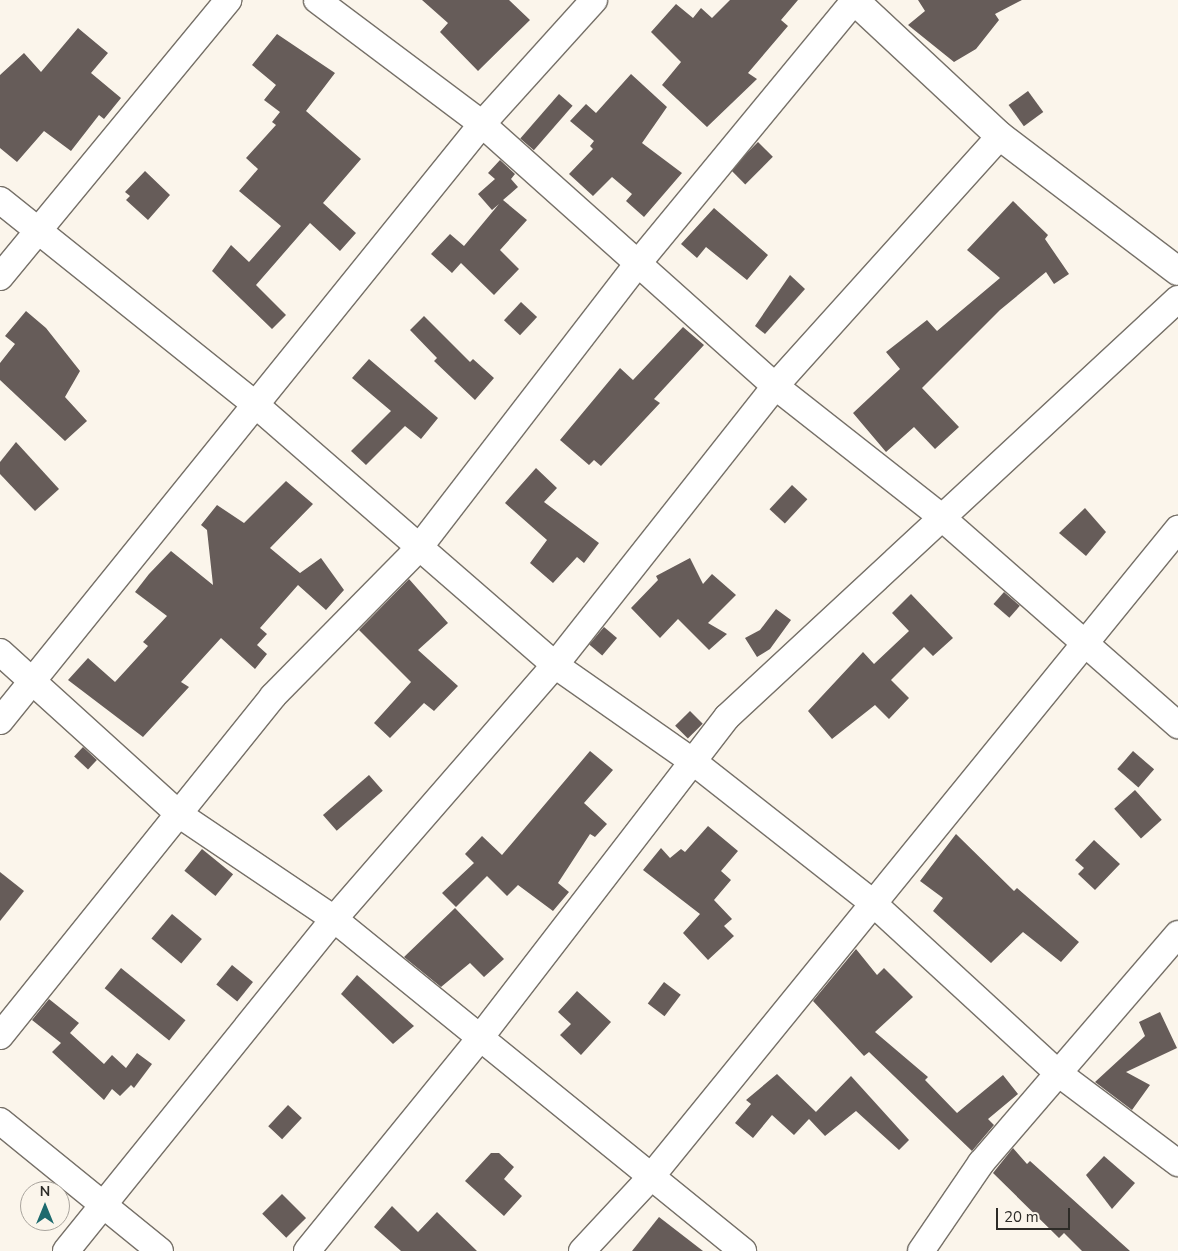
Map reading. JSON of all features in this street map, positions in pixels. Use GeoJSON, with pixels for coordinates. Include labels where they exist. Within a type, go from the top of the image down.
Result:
{"type":"FeatureCollection","features":[{"type":"Feature","properties":{"kind":"street"},"geometry":{"type":"LineString","coordinates":[[0,277],[228,0]]}},
{"type":"Feature","properties":{"kind":"street"},"geometry":{"type":"LineString","coordinates":[[317,0],[482,124],[639,262],[775,386],[940,516],[1084,640],[1178,725]]}},
{"type":"Feature","properties":{"kind":"street"},"geometry":{"type":"LineString","coordinates":[[0,721],[257,406],[482,124],[594,0]]}},
{"type":"Feature","properties":{"kind":"street"},"geometry":{"type":"LineString","coordinates":[[0,1036],[273,696],[418,549],[639,262],[855,0],[1000,136],[1178,271]]}},
{"type":"Feature","properties":{"kind":"street"},"geometry":{"type":"LineString","coordinates":[[66,1251],[101,1204],[334,919],[554,665],[775,386],[1000,136]]}},
{"type":"Feature","properties":{"kind":"street"},"geometry":{"type":"LineString","coordinates":[[0,200],[36,232],[257,406],[418,549],[554,665],[695,763],[874,904],[1058,1073],[1178,1163]]}},
{"type":"Feature","properties":{"kind":"street"},"geometry":{"type":"LineString","coordinates":[[307,1251],[479,1039],[695,763],[728,717],[940,516],[1178,299]]}},
{"type":"Feature","properties":{"kind":"street"},"geometry":{"type":"LineString","coordinates":[[582,1251],[650,1178],[874,904],[1084,640],[1178,529]]}},
{"type":"Feature","properties":{"kind":"street"},"geometry":{"type":"LineString","coordinates":[[0,652],[34,680],[180,814],[334,919],[650,1178],[743,1251]]}},
{"type":"Feature","properties":{"kind":"street"},"geometry":{"type":"LineString","coordinates":[[921,1251],[981,1163],[1178,934]]}},
{"type":"Feature","properties":{"kind":"street"},"geometry":{"type":"LineString","coordinates":[[0,1121],[160,1251]]}},
{"type":"Feature","properties":{"kind":"building"},"geometry":{"type":"Polygon","coordinates":[[[422,0],[509,0],[530,20],[478,71],[440,32],[448,23],[422,0]]]}},
{"type":"Feature","properties":{"kind":"building"},"geometry":{"type":"Polygon","coordinates":[[[730,0],[798,0],[781,20],[788,26],[748,73],[757,79],[707,127],[662,85],[681,62],[651,32],[676,4],[693,18],[701,8],[712,18],[730,0]]]}},
{"type":"Feature","properties":{"kind":"building"},"geometry":{"type":"Polygon","coordinates":[[[918,0],[1022,0],[995,14],[999,20],[976,49],[954,62],[908,25],[925,11],[918,0]]]}},
{"type":"Feature","properties":{"kind":"building"},"geometry":{"type":"Polygon","coordinates":[[[78,28],[108,53],[91,73],[121,98],[104,119],[99,115],[71,151],[44,131],[17,162],[0,148],[0,75],[24,53],[41,72],[78,28]]]}},
{"type":"Feature","properties":{"kind":"building"},"geometry":{"type":"Polygon","coordinates":[[[277,34],[335,73],[306,111],[361,159],[323,203],[356,233],[340,251],[310,223],[256,285],[286,315],[272,329],[212,271],[231,245],[249,262],[281,226],[239,191],[258,169],[246,158],[276,125],[272,122],[280,112],[264,100],[276,85],[252,65],[277,34]]]}},
{"type":"Feature","properties":{"kind":"building"},"geometry":{"type":"Polygon","coordinates":[[[631,74],[667,107],[642,143],[682,173],[644,217],[626,201],[632,194],[612,177],[593,196],[569,174],[593,149],[590,146],[594,141],[570,121],[586,104],[596,113],[631,74]]]}},
{"type":"Feature","properties":{"kind":"building"},"geometry":{"type":"Polygon","coordinates":[[[1028,91],[1043,112],[1024,126],[1009,105],[1028,91]]]}},
{"type":"Feature","properties":{"kind":"building"},"geometry":{"type":"Polygon","coordinates":[[[559,94],[573,106],[534,150],[520,139],[559,94]]]}},
{"type":"Feature","properties":{"kind":"building"},"geometry":{"type":"Polygon","coordinates":[[[758,142],[773,157],[745,184],[730,170],[758,142]]]}},
{"type":"Feature","properties":{"kind":"building"},"geometry":{"type":"Polygon","coordinates":[[[500,160],[515,174],[511,179],[518,187],[503,200],[527,220],[500,250],[519,269],[494,295],[461,263],[452,273],[431,254],[450,234],[464,246],[499,204],[492,210],[478,194],[495,179],[488,173],[500,160]]]}},
{"type":"Feature","properties":{"kind":"building"},"geometry":{"type":"Polygon","coordinates":[[[145,171],[170,195],[148,220],[126,200],[130,196],[125,192],[145,171]]]}},
{"type":"Feature","properties":{"kind":"building"},"geometry":{"type":"Polygon","coordinates":[[[1013,201],[1048,235],[1045,239],[1069,274],[1054,284],[1046,272],[1000,310],[922,388],[959,427],[935,449],[914,427],[886,452],[853,413],[900,369],[886,352],[927,320],[937,331],[1000,278],[967,250],[1013,201]]]}},
{"type":"Feature","properties":{"kind":"building"},"geometry":{"type":"Polygon","coordinates":[[[714,208],[768,255],[747,280],[706,247],[697,258],[681,244],[714,208]]]}},
{"type":"Feature","properties":{"kind":"building"},"geometry":{"type":"Polygon","coordinates":[[[790,275],[805,289],[765,334],[755,326],[790,275]]]}},
{"type":"Feature","properties":{"kind":"building"},"geometry":{"type":"Polygon","coordinates":[[[521,302],[537,317],[520,335],[504,320],[521,302]]]}},
{"type":"Feature","properties":{"kind":"building"},"geometry":{"type":"Polygon","coordinates":[[[26,311],[46,328],[80,371],[65,397],[87,421],[65,441],[0,380],[0,363],[15,344],[5,336],[26,311]]]}},
{"type":"Feature","properties":{"kind":"building"},"geometry":{"type":"Polygon","coordinates":[[[424,316],[470,362],[473,359],[494,378],[475,400],[434,361],[437,358],[410,330],[424,316]]]}},
{"type":"Feature","properties":{"kind":"building"},"geometry":{"type":"Polygon","coordinates":[[[683,327],[704,345],[654,399],[660,403],[601,466],[594,460],[589,465],[560,440],[620,368],[633,380],[683,327]]]}},
{"type":"Feature","properties":{"kind":"building"},"geometry":{"type":"Polygon","coordinates":[[[369,359],[438,418],[421,439],[405,426],[366,465],[351,451],[391,411],[352,378],[369,359]]]}},
{"type":"Feature","properties":{"kind":"building"},"geometry":{"type":"Polygon","coordinates":[[[16,442],[59,489],[35,511],[0,474],[0,462],[16,442]]]}},
{"type":"Feature","properties":{"kind":"building"},"geometry":{"type":"Polygon","coordinates":[[[536,468],[557,488],[544,502],[599,543],[584,563],[577,557],[553,583],[530,563],[547,540],[505,503],[536,468]]]}},
{"type":"Feature","properties":{"kind":"building"},"geometry":{"type":"Polygon","coordinates":[[[286,481],[313,504],[270,548],[300,573],[321,558],[344,590],[326,610],[298,585],[260,628],[267,634],[257,645],[267,654],[255,669],[221,638],[181,682],[189,687],[143,737],[68,680],[88,658],[115,682],[148,646],[143,642],[167,616],[135,592],[149,574],[171,551],[213,585],[207,530],[201,525],[217,505],[244,523],[286,481]]]}},
{"type":"Feature","properties":{"kind":"building"},"geometry":{"type":"Polygon","coordinates":[[[792,485],[807,499],[785,523],[769,509],[792,485]]]}},
{"type":"Feature","properties":{"kind":"building"},"geometry":{"type":"Polygon","coordinates":[[[1085,508],[1106,532],[1086,556],[1059,533],[1085,508]]]}},
{"type":"Feature","properties":{"kind":"building"},"geometry":{"type":"Polygon","coordinates":[[[690,558],[703,584],[712,574],[736,595],[708,623],[727,634],[709,650],[678,619],[660,638],[631,608],[658,580],[656,576],[690,558]]]}},
{"type":"Feature","properties":{"kind":"building"},"geometry":{"type":"Polygon","coordinates":[[[409,579],[448,623],[418,650],[458,686],[434,711],[424,703],[390,738],[374,723],[411,682],[359,630],[409,579]]]}},
{"type":"Feature","properties":{"kind":"building"},"geometry":{"type":"Polygon","coordinates":[[[1004,592],[1020,606],[1009,618],[994,604],[1004,592]]]}},
{"type":"Feature","properties":{"kind":"building"},"geometry":{"type":"Polygon","coordinates":[[[911,594],[953,638],[933,656],[924,647],[891,680],[909,698],[889,719],[875,705],[832,739],[808,711],[863,652],[874,664],[909,631],[892,613],[911,594]]]}},
{"type":"Feature","properties":{"kind":"building"},"geometry":{"type":"Polygon","coordinates":[[[776,609],[791,620],[770,649],[757,657],[745,638],[760,630],[776,609]]]}},
{"type":"Feature","properties":{"kind":"building"},"geometry":{"type":"Polygon","coordinates":[[[604,627],[617,638],[602,656],[589,645],[604,627]]]}},
{"type":"Feature","properties":{"kind":"building"},"geometry":{"type":"Polygon","coordinates":[[[690,711],[703,724],[688,739],[675,726],[690,711]]]}},
{"type":"Feature","properties":{"kind":"building"},"geometry":{"type":"Polygon","coordinates":[[[83,747],[97,760],[88,769],[74,757],[83,747]]]}},
{"type":"Feature","properties":{"kind":"building"},"geometry":{"type":"Polygon","coordinates":[[[590,751],[613,770],[584,803],[607,824],[595,837],[590,834],[558,883],[569,892],[553,911],[518,885],[507,896],[487,876],[456,907],[442,893],[474,863],[465,854],[482,836],[502,855],[590,751]]]}},
{"type":"Feature","properties":{"kind":"building"},"geometry":{"type":"Polygon","coordinates":[[[1133,751],[1154,769],[1138,787],[1117,769],[1133,751]]]}},
{"type":"Feature","properties":{"kind":"building"},"geometry":{"type":"Polygon","coordinates":[[[369,775],[383,791],[337,831],[323,815],[369,775]]]}},
{"type":"Feature","properties":{"kind":"building"},"geometry":{"type":"Polygon","coordinates":[[[1135,790],[1162,820],[1141,838],[1114,809],[1135,790]]]}},
{"type":"Feature","properties":{"kind":"building"},"geometry":{"type":"Polygon","coordinates":[[[708,826],[738,851],[721,871],[731,880],[714,900],[732,919],[724,926],[734,936],[708,960],[683,933],[700,914],[643,870],[661,848],[670,858],[681,849],[685,852],[708,826]]]}},
{"type":"Feature","properties":{"kind":"building"},"geometry":{"type":"Polygon","coordinates":[[[956,834],[1014,891],[1017,888],[1079,942],[1061,962],[1023,932],[991,963],[933,911],[943,898],[920,881],[956,834]]]}},
{"type":"Feature","properties":{"kind":"building"},"geometry":{"type":"Polygon","coordinates":[[[1094,840],[1120,864],[1095,890],[1078,874],[1084,868],[1075,860],[1094,840]]]}},
{"type":"Feature","properties":{"kind":"building"},"geometry":{"type":"Polygon","coordinates":[[[202,849],[233,874],[215,896],[184,871],[202,849]]]}},
{"type":"Feature","properties":{"kind":"building"},"geometry":{"type":"Polygon","coordinates":[[[0,872],[24,891],[0,921],[0,872]]]}},
{"type":"Feature","properties":{"kind":"building"},"geometry":{"type":"Polygon","coordinates":[[[455,908],[504,959],[484,977],[470,963],[441,987],[404,957],[455,908]]]}},
{"type":"Feature","properties":{"kind":"building"},"geometry":{"type":"Polygon","coordinates":[[[172,914],[202,939],[181,964],[151,939],[172,914]]]}},
{"type":"Feature","properties":{"kind":"building"},"geometry":{"type":"Polygon","coordinates":[[[856,949],[877,975],[884,968],[913,997],[875,1032],[928,1077],[925,1080],[957,1113],[1003,1075],[1018,1094],[988,1119],[994,1125],[972,1151],[869,1052],[864,1056],[813,1001],[856,949]]]}},
{"type":"Feature","properties":{"kind":"building"},"geometry":{"type":"Polygon","coordinates":[[[232,965],[253,982],[237,1001],[216,984],[232,965]]]}},
{"type":"Feature","properties":{"kind":"building"},"geometry":{"type":"Polygon","coordinates":[[[121,968],[186,1020],[169,1040],[105,988],[121,968]]]}},
{"type":"Feature","properties":{"kind":"building"},"geometry":{"type":"Polygon","coordinates":[[[357,975],[414,1026],[393,1044],[341,994],[357,975]]]}},
{"type":"Feature","properties":{"kind":"building"},"geometry":{"type":"Polygon","coordinates":[[[664,982],[681,995],[665,1016],[648,1004],[664,982]]]}},
{"type":"Feature","properties":{"kind":"building"},"geometry":{"type":"Polygon","coordinates":[[[577,991],[611,1022],[581,1055],[560,1035],[571,1024],[558,1012],[577,991]]]}},
{"type":"Feature","properties":{"kind":"building"},"geometry":{"type":"Polygon","coordinates":[[[49,999],[79,1023],[70,1033],[104,1064],[112,1055],[126,1068],[137,1053],[152,1064],[134,1088],[131,1085],[120,1096],[112,1089],[104,1100],[52,1052],[61,1043],[32,1020],[49,999]]]}},
{"type":"Feature","properties":{"kind":"building"},"geometry":{"type":"Polygon","coordinates":[[[1160,1012],[1177,1048],[1126,1072],[1150,1085],[1132,1110],[1095,1082],[1145,1036],[1139,1022],[1160,1012]]]}},
{"type":"Feature","properties":{"kind":"building"},"geometry":{"type":"Polygon","coordinates":[[[777,1074],[816,1112],[851,1076],[909,1140],[899,1150],[856,1111],[825,1136],[809,1119],[794,1135],[772,1115],[753,1138],[735,1123],[751,1104],[746,1100],[777,1074]]]}},
{"type":"Feature","properties":{"kind":"building"},"geometry":{"type":"Polygon","coordinates":[[[288,1105],[302,1118],[282,1139],[268,1126],[288,1105]]]}},
{"type":"Feature","properties":{"kind":"building"},"geometry":{"type":"Polygon","coordinates":[[[1013,1148],[1027,1164],[1030,1161],[1130,1251],[1082,1251],[1064,1233],[1059,1238],[993,1173],[1013,1148]]]}},
{"type":"Feature","properties":{"kind":"building"},"geometry":{"type":"Polygon","coordinates":[[[491,1153],[499,1153],[514,1167],[504,1179],[522,1196],[504,1216],[465,1181],[491,1153]]]}},
{"type":"Feature","properties":{"kind":"building"},"geometry":{"type":"Polygon","coordinates":[[[1104,1156],[1135,1183],[1112,1209],[1086,1175],[1104,1156]]]}},
{"type":"Feature","properties":{"kind":"building"},"geometry":{"type":"Polygon","coordinates":[[[282,1194],[306,1218],[286,1238],[262,1214],[282,1194]]]}},
{"type":"Feature","properties":{"kind":"building"},"geometry":{"type":"Polygon","coordinates":[[[392,1206],[418,1232],[437,1212],[477,1251],[401,1251],[374,1227],[392,1206]]]}},
{"type":"Feature","properties":{"kind":"building"},"geometry":{"type":"Polygon","coordinates":[[[659,1217],[703,1251],[632,1251],[659,1217]]]}}]}
